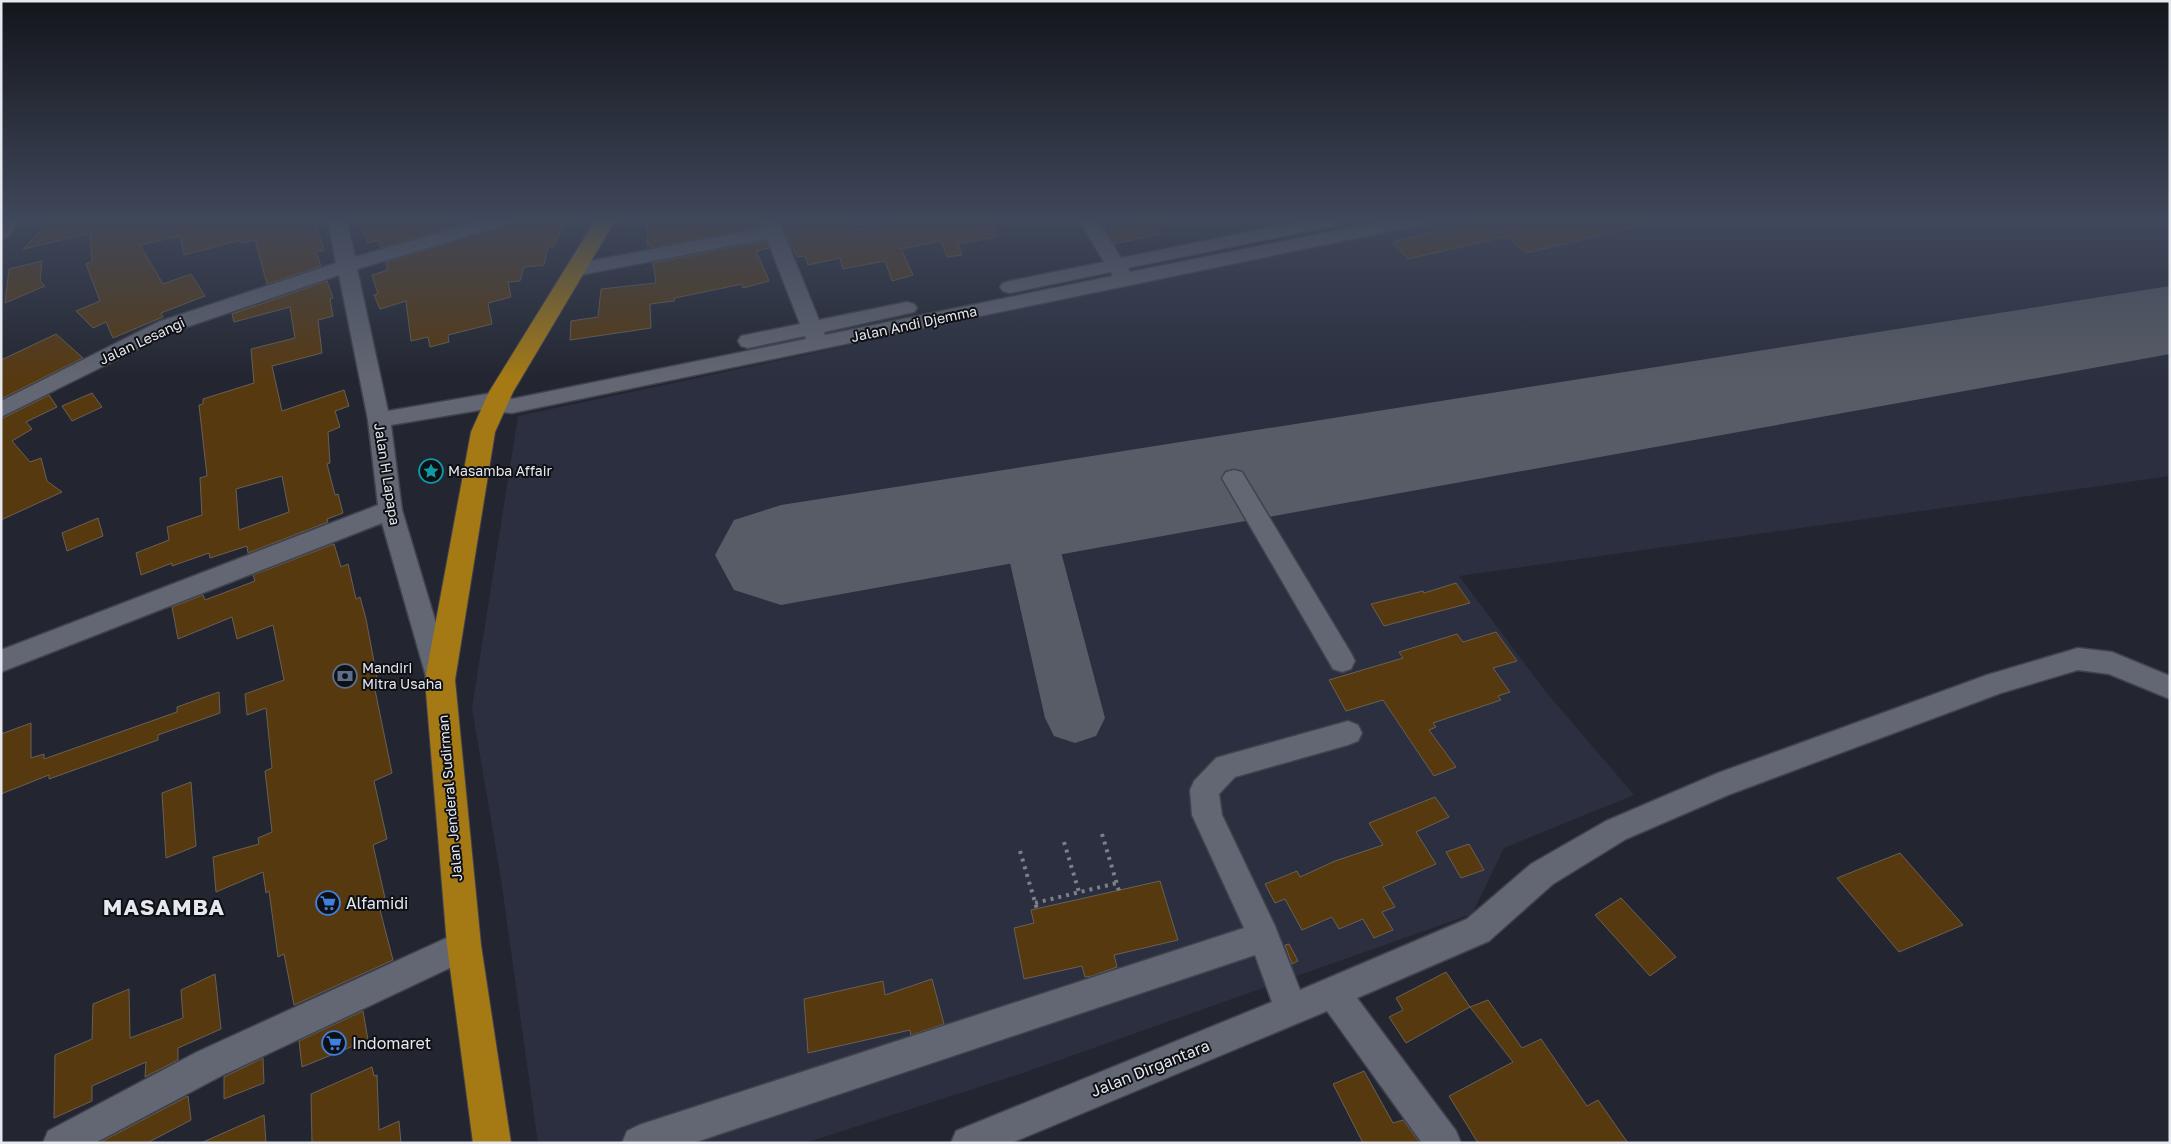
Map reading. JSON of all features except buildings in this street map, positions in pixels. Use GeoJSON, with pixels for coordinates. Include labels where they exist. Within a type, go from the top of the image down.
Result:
{"type":"FeatureCollection","features":[{"type":"Feature","properties":{"kind":"highway","name":"Jalan Jenderal Sudirman"},"geometry":{"type":"LineString","coordinates":[[492,1143],[464,945],[440,680],[483,432],[498,399],[574,272]]}},
{"type":"Feature","properties":{"kind":"street","name":"Jalan Lesangi"},"geometry":{"type":"LineString","coordinates":[[1,410],[165,327],[327,272]]}},
{"type":"Feature","properties":{"kind":"street","name":"Jalan H Lapapa"},"geometry":{"type":"LineString","coordinates":[[347,272],[379,420],[390,510],[440,680]]}},
{"type":"Feature","properties":{"kind":"street"},"geometry":{"type":"LineString","coordinates":[[790,272],[815,336]]}},
{"type":"Feature","properties":{"kind":"street","name":"Jalan Andi Djemma"},"geometry":{"type":"LineString","coordinates":[[379,420],[498,399],[512,406],[815,336],[1118,272]]}},
{"type":"Feature","properties":{"kind":"street"},"geometry":{"type":"LineString","coordinates":[[1234,478],[1342,661]]}},
{"type":"Feature","properties":{"kind":"street"},"geometry":{"type":"LineString","coordinates":[[1,661],[215,576],[390,510]]}},
{"type":"Feature","properties":{"kind":"street","name":"Jalan Dirgantara"},"geometry":{"type":"LineString","coordinates":[[968,1143],[1291,1010],[1478,930],[1542,874],[1616,830],[1718,786],[1997,683],[2078,659],[2112,663],[2170,688]]}},
{"type":"Feature","properties":{"kind":"street"},"geometry":{"type":"LineString","coordinates":[[1291,1010],[1264,937],[1207,816],[1204,790],[1226,767],[1348,733]]}},
{"type":"Feature","properties":{"kind":"street"},"geometry":{"type":"LineString","coordinates":[[639,1143],[1264,937]]}},
{"type":"Feature","properties":{"kind":"street"},"geometry":{"type":"LineString","coordinates":[[60,1143],[101,1119],[239,1048],[464,945]]}},
{"type":"Feature","properties":{"kind":"street"},"geometry":{"type":"LineString","coordinates":[[1333,992],[1444,1143]]}},
{"type":"Feature","properties":{"kind":"path"},"geometry":{"type":"LineString","coordinates":[[1102,834],[1119,891]]}},
{"type":"Feature","properties":{"kind":"path"},"geometry":{"type":"LineString","coordinates":[[1064,842],[1079,892]]}},
{"type":"Feature","properties":{"kind":"path"},"geometry":{"type":"LineString","coordinates":[[1020,852],[1037,909]]}},
{"type":"Feature","properties":{"kind":"path"},"geometry":{"type":"LineString","coordinates":[[1035,903],[1117,883]]}},
{"type":"Feature","properties":{"kind":"shaded area"},"geometry":{"type":"Polygon","coordinates":[[[1193,272],[2170,272],[2170,476],[1459,576],[1546,692],[1634,795],[1504,848],[1472,914],[1023,1073],[805,1143],[538,1143],[501,879],[472,708],[518,416],[1193,272]]]}},
{"type":"Feature","properties":{"kind":"taxiway"},"geometry":{"type":"LineString","coordinates":[[1025,514],[1075,718]]}},
{"type":"Feature","properties":{"kind":"runway"},"geometry":{"type":"LineString","coordinates":[[781,555],[2170,320]]}},
{"type":"Feature","properties":{"kind":"place","name":"Masamba Affair"},"geometry":{"type":"Point","coordinates":[431,471]}},
{"type":"Feature","properties":{"kind":"place","name":"Mandiri Mitra Usaha"},"geometry":{"type":"Point","coordinates":[345,676]}},
{"type":"Feature","properties":{"kind":"place","name":"Alfamidi"},"geometry":{"type":"Point","coordinates":[328,903]}},
{"type":"Feature","properties":{"kind":"place","name":"Indomaret"},"geometry":{"type":"Point","coordinates":[334,1043]}},
{"type":"Feature","properties":{"kind":"district","name":"MASAMBA"},"geometry":{"type":"Point","coordinates":[164,907]}}]}
